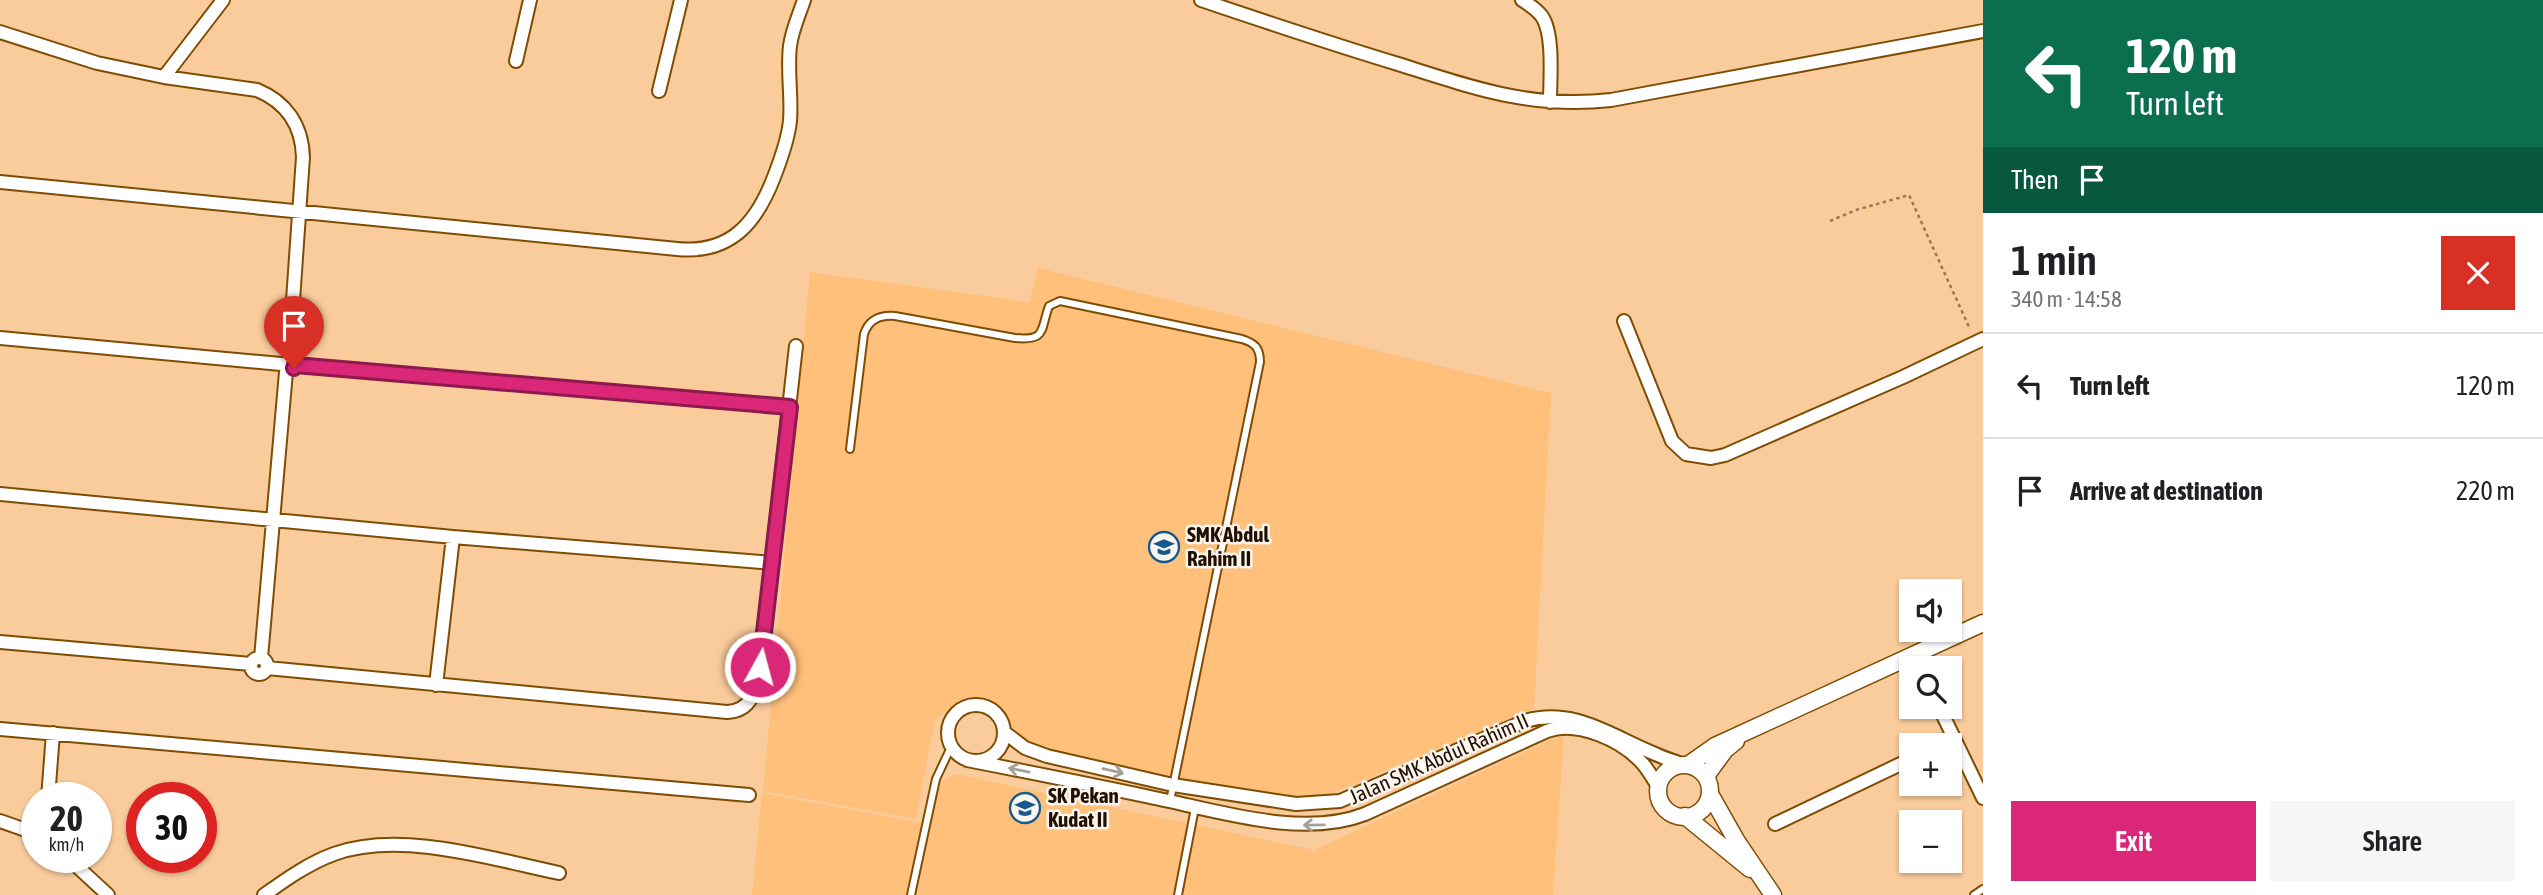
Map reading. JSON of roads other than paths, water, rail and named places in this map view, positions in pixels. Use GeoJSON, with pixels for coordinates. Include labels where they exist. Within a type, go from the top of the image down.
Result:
{"type":"FeatureCollection","features":[{"type":"Feature","properties":{"kind":"street"},"geometry":{"type":"LineString","coordinates":[[164,77],[223,0]]}},
{"type":"Feature","properties":{"kind":"street"},"geometry":{"type":"LineString","coordinates":[[516,61],[530,0]]}},
{"type":"Feature","properties":{"kind":"street"},"geometry":{"type":"LineString","coordinates":[[659,90],[681,0]]}},
{"type":"Feature","properties":{"kind":"street"},"geometry":{"type":"LineString","coordinates":[[0,183],[685,250],[704,249],[721,244],[747,228],[768,195],[782,157],[790,121],[790,44],[804,0]]}},
{"type":"Feature","properties":{"kind":"street"},"geometry":{"type":"LineString","coordinates":[[1201,0],[1477,89],[1522,100],[1550,102],[1584,103],[1611,100],[1983,31]]}},
{"type":"Feature","properties":{"kind":"street"},"geometry":{"type":"LineString","coordinates":[[1522,0],[1538,11],[1545,20],[1548,32],[1550,102]]}},
{"type":"Feature","properties":{"kind":"street"},"geometry":{"type":"LineString","coordinates":[[0,32],[97,63],[164,77],[257,90],[269,95],[292,117],[302,143],[299,212],[288,365],[259,664]]}},
{"type":"Feature","properties":{"kind":"street"},"geometry":{"type":"LineString","coordinates":[[1624,321],[1672,441],[1686,454],[1711,458],[1746,448],[1980,340]]}},
{"type":"Feature","properties":{"kind":"street"},"geometry":{"type":"LineString","coordinates":[[0,338],[790,407]]}},
{"type":"Feature","properties":{"kind":"street"},"geometry":{"type":"LineString","coordinates":[[0,642],[259,664],[436,685],[727,712],[741,709],[752,698],[756,688],[796,346]]}},
{"type":"Feature","properties":{"kind":"street"},"geometry":{"type":"LineString","coordinates":[[0,494],[453,537],[772,563]]}},
{"type":"Feature","properties":{"kind":"street"},"geometry":{"type":"LineString","coordinates":[[436,685],[453,537]]}},
{"type":"Feature","properties":{"kind":"street"},"geometry":{"type":"LineString","coordinates":[[1929,656],[1983,624]]}},
{"type":"Feature","properties":{"kind":"street"},"geometry":{"type":"LineString","coordinates":[[1710,793],[1702,810],[1685,816],[1676,815],[1663,805],[1658,788],[1668,771],[1686,765],[1715,746],[1899,670]]}},
{"type":"Feature","properties":{"kind":"street"},"geometry":{"type":"LineString","coordinates":[[966,706],[986,706],[995,711],[1001,719],[1004,732],[1002,747],[987,760],[967,760],[951,747],[948,728],[951,719],[966,706]]}},
{"type":"Feature","properties":{"kind":"street","name":"Jalan SMK Abdul Rahim II"},"geometry":{"type":"LineString","coordinates":[[1004,732],[1025,748],[1047,756],[1172,785],[1296,804],[1340,801],[1540,716],[1564,717],[1586,722],[1652,753],[1686,765]]}},
{"type":"Feature","properties":{"kind":"street","name":"Jalan SMK Abdul Rahim II"},"geometry":{"type":"LineString","coordinates":[[967,760],[1268,821],[1326,825],[1347,821],[1547,732],[1564,727],[1589,732],[1624,748],[1643,764],[1658,788]]}},
{"type":"Feature","properties":{"kind":"street"},"geometry":{"type":"LineString","coordinates":[[0,729],[750,795]]}},
{"type":"Feature","properties":{"kind":"street"},"geometry":{"type":"LineString","coordinates":[[49,782],[52,733]]}},
{"type":"Feature","properties":{"kind":"street"},"geometry":{"type":"LineString","coordinates":[[1706,776],[1725,750],[1746,733]]}},
{"type":"Feature","properties":{"kind":"street"},"geometry":{"type":"LineString","coordinates":[[1962,757],[1983,798]]}},
{"type":"Feature","properties":{"kind":"street"},"geometry":{"type":"LineString","coordinates":[[1686,765],[1706,776],[1710,793],[1773,895]]}},
{"type":"Feature","properties":{"kind":"street"},"geometry":{"type":"LineString","coordinates":[[1775,824],[1899,765]]}},
{"type":"Feature","properties":{"kind":"street"},"geometry":{"type":"LineString","coordinates":[[1685,816],[1758,874]]}},
{"type":"Feature","properties":{"kind":"street"},"geometry":{"type":"LineString","coordinates":[[0,821],[21,828]]}},
{"type":"Feature","properties":{"kind":"street"},"geometry":{"type":"LineString","coordinates":[[264,895],[312,864],[335,853],[382,846],[427,847],[559,873]]}},
{"type":"Feature","properties":{"kind":"street"},"geometry":{"type":"LineString","coordinates":[[84,873],[108,895]]}},
{"type":"Feature","properties":{"kind":"lane"},"geometry":{"type":"LineString","coordinates":[[850,449],[864,334],[869,324],[879,317],[895,316],[1032,340],[1043,330],[1049,306],[1060,301],[1255,344],[1260,362],[1170,801]]}},
{"type":"Feature","properties":{"kind":"lane"},"geometry":{"type":"LineString","coordinates":[[911,895],[936,779],[951,747]]}},
{"type":"Feature","properties":{"kind":"lane"},"geometry":{"type":"LineString","coordinates":[[1178,895],[1195,806]]}},
{"type":"Feature","properties":{"kind":"lane"},"geometry":{"type":"LineString","coordinates":[[1974,895],[1983,889]]}},
{"type":"Feature","properties":{"kind":"place","name":"SMK Abdul Rahim II"},"geometry":{"type":"Point","coordinates":[1164,547]}},
{"type":"Feature","properties":{"kind":"place","name":"SK Pekan Kudat II"},"geometry":{"type":"Point","coordinates":[1025,808]}}]}
